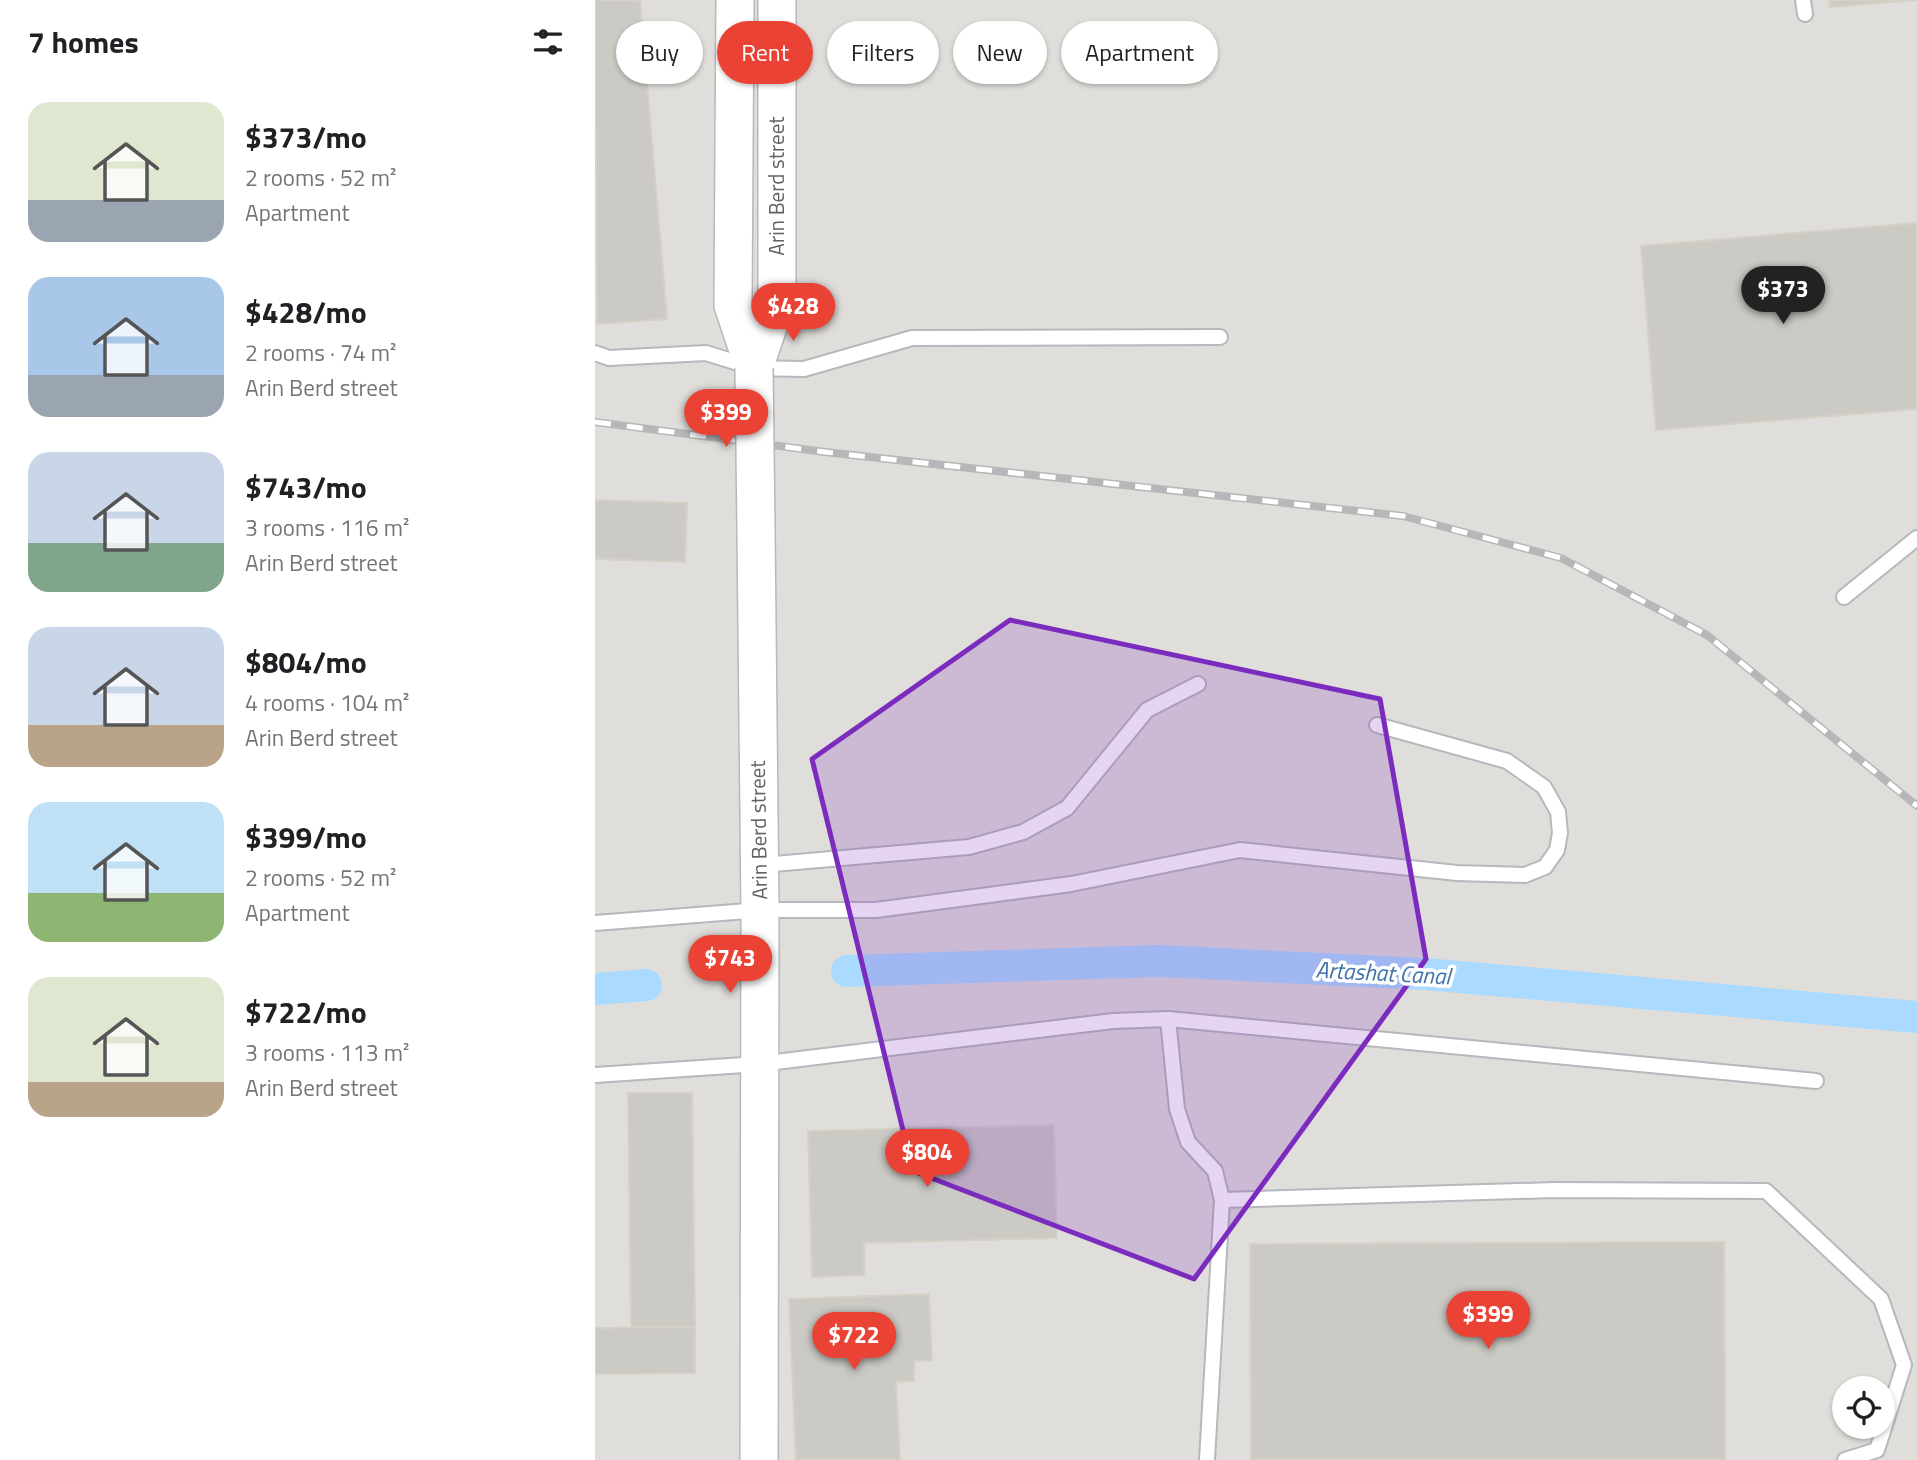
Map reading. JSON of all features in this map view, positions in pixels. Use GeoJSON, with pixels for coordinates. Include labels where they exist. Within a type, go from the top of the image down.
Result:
{"type":"FeatureCollection","features":[{"type":"Feature","properties":{"kind":"street","name":"Arin Berd street"},"geometry":{"type":"LineString","coordinates":[[735,0],[733,305],[754,368],[760,910],[759,1460]]}},
{"type":"Feature","properties":{"kind":"street","name":"Arin Berd street"},"geometry":{"type":"LineString","coordinates":[[754,368],[777,300],[777,0]]}},
{"type":"Feature","properties":{"kind":"lane"},"geometry":{"type":"LineString","coordinates":[[595,353],[609,358],[706,353],[754,368],[804,369],[912,338],[1220,337]]}},
{"type":"Feature","properties":{"kind":"lane"},"geometry":{"type":"LineString","coordinates":[[1844,597],[1917,538]]}},
{"type":"Feature","properties":{"kind":"lane"},"geometry":{"type":"LineString","coordinates":[[759,865],[969,847],[1023,832],[1067,808],[1147,710],[1198,684]]}},
{"type":"Feature","properties":{"kind":"lane"},"geometry":{"type":"LineString","coordinates":[[595,923],[760,910],[876,910],[1071,884],[1240,850],[1457,873],[1525,874],[1545,867],[1557,850],[1560,833],[1558,813],[1544,787],[1507,761],[1377,725]]}},
{"type":"Feature","properties":{"kind":"lane"},"geometry":{"type":"LineString","coordinates":[[1168,1019],[1177,1109],[1188,1142],[1215,1171],[1222,1200],[1207,1460]]}},
{"type":"Feature","properties":{"kind":"lane"},"geometry":{"type":"LineString","coordinates":[[595,1075],[759,1064],[1113,1021],[1168,1019],[1816,1081]]}},
{"type":"Feature","properties":{"kind":"lane"},"geometry":{"type":"LineString","coordinates":[[1222,1200],[1554,1190],[1766,1191],[1881,1299],[1905,1366],[1877,1450],[1845,1460]]}},
{"type":"Feature","properties":{"kind":"highlighted area"},"geometry":{"type":"Polygon","coordinates":[[[1010,620],[1380,699],[1426,959],[1194,1279],[913,1171],[812,759],[1010,620]]]}},
{"type":"Feature","properties":{"kind":"shaded area"},"geometry":{"type":"Polygon","coordinates":[[[595,0],[1917,0],[1917,1460],[595,1460],[595,0]]]}},
{"type":"Feature","properties":{"kind":"building"},"geometry":{"type":"Polygon","coordinates":[[[595,0],[640,0],[642,21],[616,21],[616,84],[647,84],[667,319],[597,324],[595,0]]]}},
{"type":"Feature","properties":{"kind":"building"},"geometry":{"type":"Polygon","coordinates":[[[1829,0],[1917,0],[1830,7],[1829,0]]]}},
{"type":"Feature","properties":{"kind":"building"},"geometry":{"type":"Polygon","coordinates":[[[1917,223],[1917,409],[1656,430],[1641,246],[1917,223]]]}},
{"type":"Feature","properties":{"kind":"building"},"geometry":{"type":"Polygon","coordinates":[[[595,500],[687,503],[685,562],[595,559],[595,500]]]}},
{"type":"Feature","properties":{"kind":"building"},"geometry":{"type":"Polygon","coordinates":[[[628,1093],[692,1093],[695,1327],[631,1327],[628,1093]]]}},
{"type":"Feature","properties":{"kind":"building"},"geometry":{"type":"Polygon","coordinates":[[[1054,1125],[1057,1238],[864,1243],[864,1275],[812,1277],[808,1131],[1054,1125]]]}},
{"type":"Feature","properties":{"kind":"building"},"geometry":{"type":"Polygon","coordinates":[[[1724,1242],[1725,1460],[1251,1460],[1250,1244],[1724,1242]]]}},
{"type":"Feature","properties":{"kind":"building"},"geometry":{"type":"Polygon","coordinates":[[[929,1294],[932,1360],[914,1361],[914,1381],[896,1382],[900,1460],[796,1460],[789,1299],[929,1294]]]}},
{"type":"Feature","properties":{"kind":"building"},"geometry":{"type":"Polygon","coordinates":[[[695,1327],[695,1373],[595,1374],[595,1328],[695,1327]]]}},
{"type":"Feature","properties":{"kind":"waterway","name":"Artashat Canal"},"geometry":{"type":"LineString","coordinates":[[847,971],[1160,961],[1425,974],[1917,1017]]}},
{"type":"Feature","properties":{"kind":"waterway","name":"Artashat Canal"},"geometry":{"type":"LineString","coordinates":[[595,989],[646,985]]}},
{"type":"Feature","properties":{"kind":"railway"},"geometry":{"type":"LineString","coordinates":[[595,422],[825,452],[1403,516],[1561,558],[1707,635],[1917,806]]}}]}
